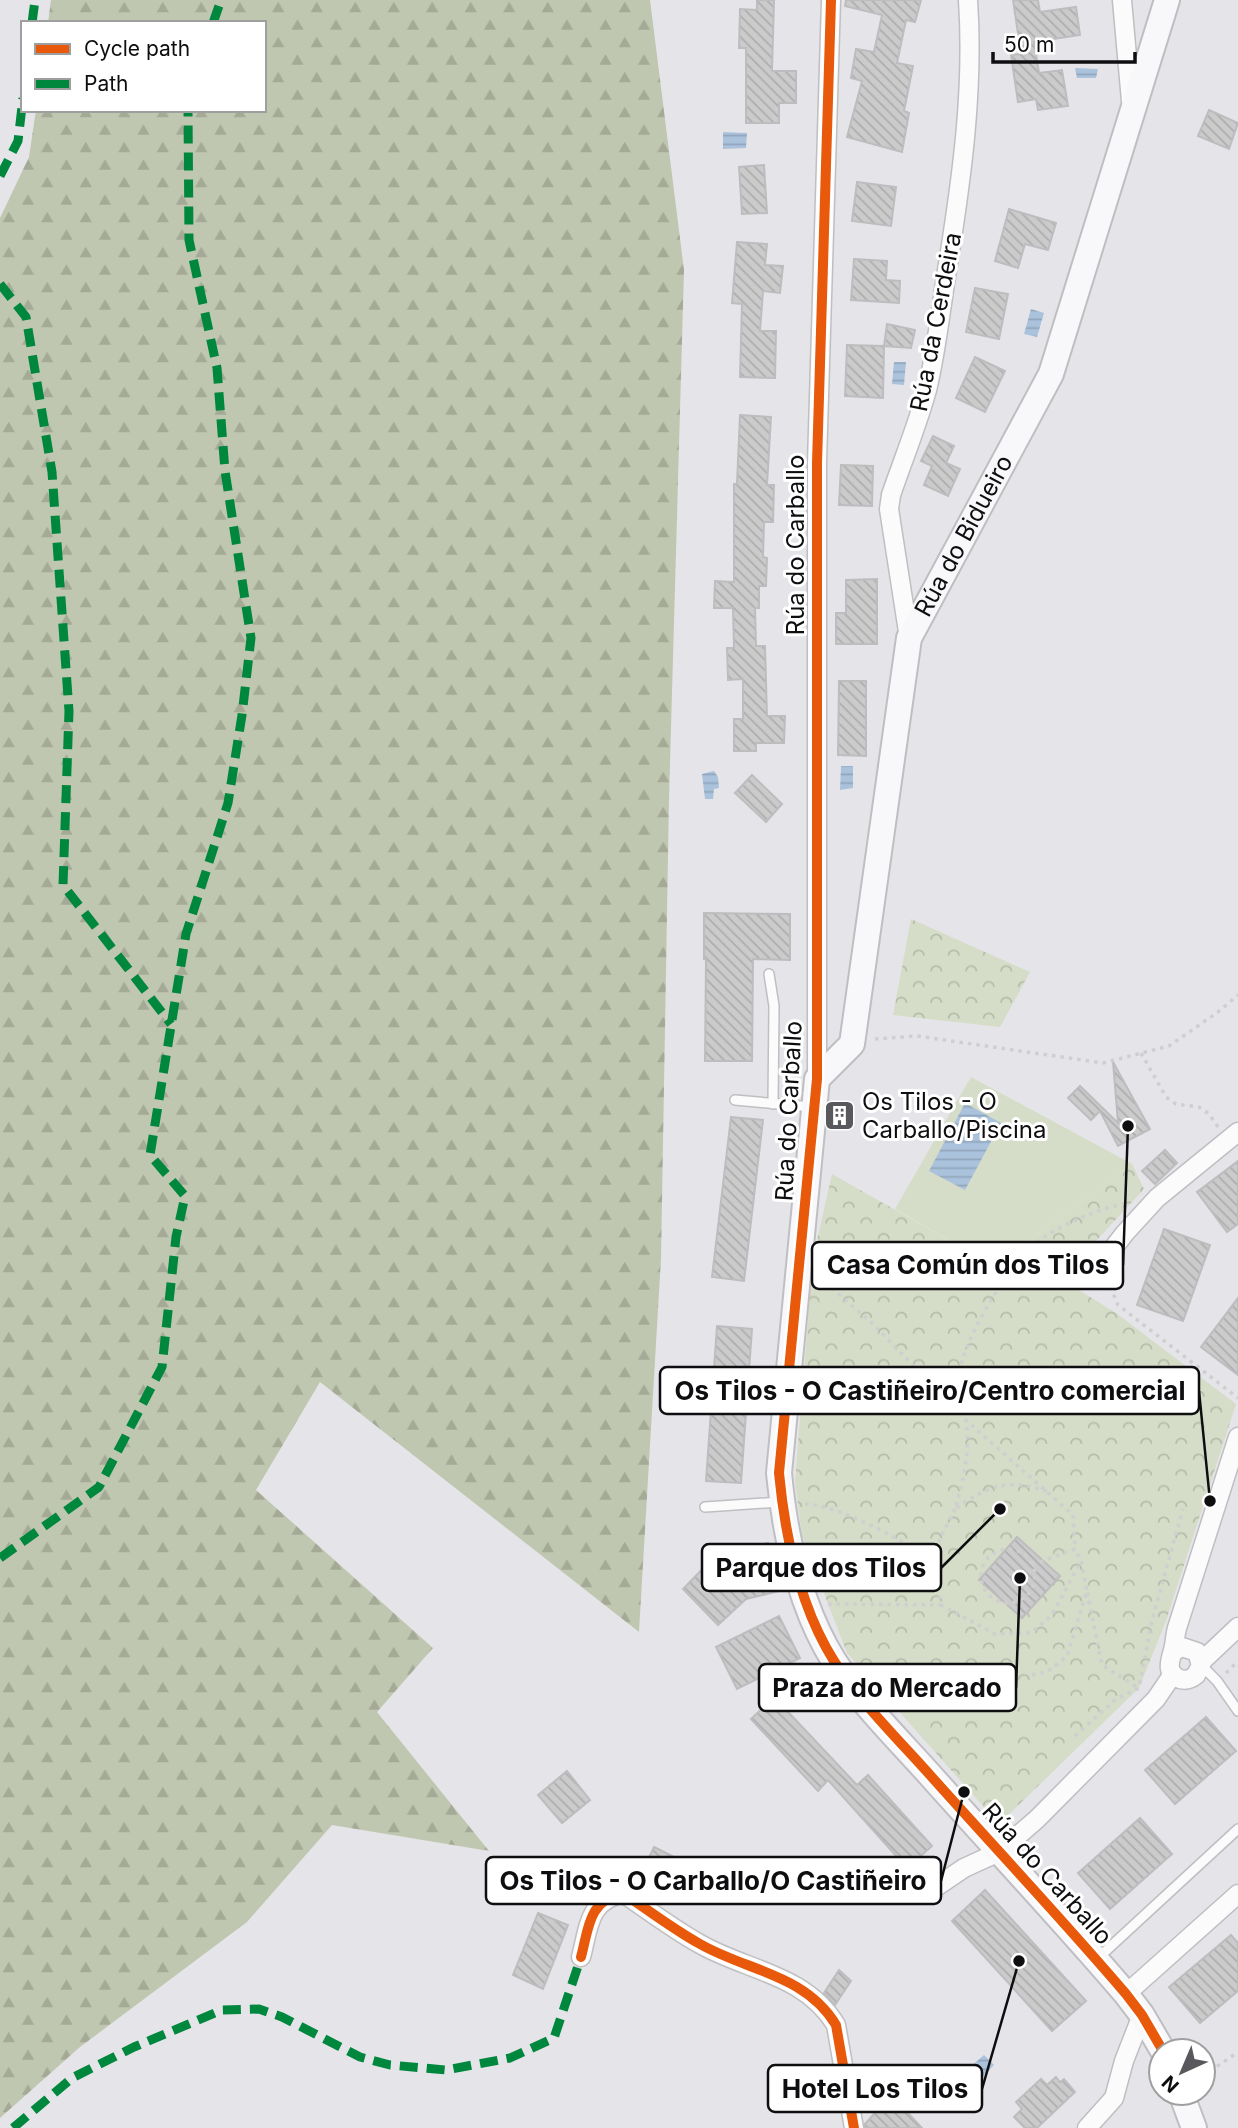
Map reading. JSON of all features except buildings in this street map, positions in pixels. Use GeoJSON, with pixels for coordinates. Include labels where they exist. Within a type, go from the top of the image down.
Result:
{"type":"FeatureCollection","features":[{"type":"Feature","properties":{"kind":"street","name":"Rúa do Carballo"},"geometry":{"type":"LineString","coordinates":[[831,0],[817,463],[817,1079],[779,1473],[782,1502],[797,1573],[807,1603],[834,1661],[855,1689],[1126,1994],[1155,2037]]}},
{"type":"Feature","properties":{"kind":"street","name":"Rúa da Cerdeira"},"geometry":{"type":"LineString","coordinates":[[909,638],[889,509],[891,495],[931,370],[963,168],[969,102],[968,0]]}},
{"type":"Feature","properties":{"kind":"street"},"geometry":{"type":"LineString","coordinates":[[1122,0],[1132,111]]}},
{"type":"Feature","properties":{"kind":"street","name":"Rúa do Bidueiro"},"geometry":{"type":"LineString","coordinates":[[817,1079],[852,1044],[909,638],[1051,374],[1167,0]]}},
{"type":"Feature","properties":{"kind":"street"},"geometry":{"type":"LineString","coordinates":[[1101,1264],[1157,1198],[1238,1132]]}},
{"type":"Feature","properties":{"kind":"street"},"geometry":{"type":"LineString","coordinates":[[1173,1652],[1182,1647],[1192,1649],[1200,1656],[1199,1671],[1192,1678],[1182,1679],[1172,1674],[1169,1665],[1177,1628],[1238,1437]]}},
{"type":"Feature","properties":{"kind":"street"},"geometry":{"type":"LineString","coordinates":[[1201,1663],[1238,1627]]}},
{"type":"Feature","properties":{"kind":"street"},"geometry":{"type":"LineString","coordinates":[[933,1889],[964,1868],[999,1852],[1037,1819],[1156,1699],[1172,1674]]}},
{"type":"Feature","properties":{"kind":"street"},"geometry":{"type":"LineString","coordinates":[[580,1957],[596,1907],[613,1895],[623,1894],[700,1944],[768,1971],[800,1988],[830,2015],[835,2025],[854,2128]]}},
{"type":"Feature","properties":{"kind":"street"},"geometry":{"type":"LineString","coordinates":[[1126,1994],[1238,1895]]}},
{"type":"Feature","properties":{"kind":"street"},"geometry":{"type":"LineString","coordinates":[[1087,2128],[1114,2098],[1124,2061],[1142,2015]]}},
{"type":"Feature","properties":{"kind":"street"},"geometry":{"type":"LineString","coordinates":[[1186,2107],[1194,2128]]}},
{"type":"Feature","properties":{"kind":"lane"},"geometry":{"type":"LineString","coordinates":[[769,974],[774,1006],[773,1104]]}},
{"type":"Feature","properties":{"kind":"lane"},"geometry":{"type":"LineString","coordinates":[[736,1100],[814,1107]]}},
{"type":"Feature","properties":{"kind":"lane"},"geometry":{"type":"LineString","coordinates":[[705,1507],[782,1502]]}},
{"type":"Feature","properties":{"kind":"lane"},"geometry":{"type":"LineString","coordinates":[[1201,1663],[1238,1711]]}},
{"type":"Feature","properties":{"kind":"lane"},"geometry":{"type":"LineString","coordinates":[[1096,1960],[1238,1829]]}},
{"type":"Feature","properties":{"kind":"path"},"geometry":{"type":"LineString","coordinates":[[854,1031],[869,1039],[917,1035],[1103,1063],[1169,1046],[1238,995]]}},
{"type":"Feature","properties":{"kind":"path"},"geometry":{"type":"LineString","coordinates":[[1141,1053],[1166,1097],[1175,1104],[1199,1107],[1209,1114]]}},
{"type":"Feature","properties":{"kind":"path"},"geometry":{"type":"LineString","coordinates":[[941,1605],[931,1557],[955,1510],[966,1471],[966,1420],[957,1380],[969,1338],[1005,1279],[1036,1243],[1077,1220],[1118,1205],[1157,1198]]}},
{"type":"Feature","properties":{"kind":"path"},"geometry":{"type":"LineString","coordinates":[[1101,1264],[1118,1305],[1238,1398]]}},
{"type":"Feature","properties":{"kind":"path"},"geometry":{"type":"LineString","coordinates":[[799,1265],[823,1279],[873,1324],[966,1420],[1073,1514],[1075,1549],[1081,1562],[1102,1665],[1139,1688]]}},
{"type":"Feature","properties":{"kind":"path"},"geometry":{"type":"LineString","coordinates":[[955,1510],[976,1495],[997,1485],[1047,1491]]}},
{"type":"Feature","properties":{"kind":"path"},"geometry":{"type":"LineString","coordinates":[[782,1502],[814,1504],[859,1520],[931,1557]]}},
{"type":"Feature","properties":{"kind":"path"},"geometry":{"type":"LineString","coordinates":[[1139,1688],[1152,1620],[1182,1509]]}},
{"type":"Feature","properties":{"kind":"path"},"geometry":{"type":"LineString","coordinates":[[1004,1549],[1015,1550],[1028,1557],[1031,1565],[1034,1569],[1033,1586],[1026,1596],[1018,1601],[1001,1602],[989,1596],[984,1588],[981,1570],[992,1554],[1004,1549]]}},
{"type":"Feature","properties":{"kind":"path"},"geometry":{"type":"LineString","coordinates":[[1031,1565],[1075,1549]]}},
{"type":"Feature","properties":{"kind":"path"},"geometry":{"type":"LineString","coordinates":[[807,1603],[941,1605],[995,1634],[1031,1633],[1052,1615],[1081,1562]]}},
{"type":"Feature","properties":{"kind":"path"},"geometry":{"type":"LineString","coordinates":[[1032,1675],[1047,1672],[1066,1656],[1087,1591]]}},
{"type":"Feature","properties":{"kind":"path"},"geometry":{"type":"LineString","coordinates":[[1075,1736],[1116,1699],[1139,1688]]}},
{"type":"Feature","properties":{"kind":"path"},"geometry":{"type":"LineString","coordinates":[[1217,2066],[1238,2052]]}},
{"type":"Feature","properties":{"kind":"green space"},"geometry":{"type":"Polygon","coordinates":[[[51,0],[650,0],[684,270],[669,799],[661,1259],[639,1632],[320,1382],[256,1490],[433,1648],[377,1712],[489,1851],[332,1825],[247,1922],[80,2047],[0,2118],[0,218],[29,157],[36,112],[266,112],[266,21],[48,21],[51,0]]]}},
{"type":"Feature","properties":{"kind":"green space"},"geometry":{"type":"Polygon","coordinates":[[[911,919],[1030,972],[1000,1027],[893,1015],[911,919]]]}},
{"type":"Feature","properties":{"kind":"green space"},"geometry":{"type":"Polygon","coordinates":[[[971,1077],[1132,1164],[994,1266],[895,1209],[971,1077]]]}},
{"type":"Feature","properties":{"kind":"green space"},"geometry":{"type":"Polygon","coordinates":[[[1132,1164],[1144,1189],[1061,1279],[1116,1313],[1236,1404],[1166,1621],[1139,1688],[999,1824],[847,1653],[802,1536],[795,1481],[813,1258],[832,1174],[994,1266],[1132,1164]]]}},
{"type":"Feature","properties":{"kind":"water"},"geometry":{"type":"Polygon","coordinates":[[[1075,68],[1098,69],[1096,78],[1077,78],[1075,68]]]}},
{"type":"Feature","properties":{"kind":"water"},"geometry":{"type":"Polygon","coordinates":[[[723,132],[747,133],[746,148],[723,149],[723,132]]]}},
{"type":"Feature","properties":{"kind":"water"},"geometry":{"type":"Polygon","coordinates":[[[1031,309],[1044,313],[1037,337],[1024,334],[1031,309]]]}},
{"type":"Feature","properties":{"kind":"water"},"geometry":{"type":"Polygon","coordinates":[[[894,362],[906,362],[904,385],[892,384],[894,362]]]}},
{"type":"Feature","properties":{"kind":"water"},"geometry":{"type":"Polygon","coordinates":[[[841,766],[853,766],[853,788],[840,790],[841,766]]]}},
{"type":"Feature","properties":{"kind":"water"},"geometry":{"type":"Polygon","coordinates":[[[714,771],[718,777],[719,788],[714,789],[713,799],[705,799],[702,774],[714,771]]]}},
{"type":"Feature","properties":{"kind":"water"},"geometry":{"type":"Polygon","coordinates":[[[965,1103],[1001,1123],[965,1190],[929,1171],[965,1103]]]}},
{"type":"Feature","properties":{"kind":"water"},"geometry":{"type":"Polygon","coordinates":[[[984,2055],[994,2065],[972,2087],[961,2075],[984,2055]]]}},
{"type":"Feature","properties":{"kind":"marked path"},"geometry":{"type":"LineString","coordinates":[[32,21],[35,0]]}},
{"type":"Feature","properties":{"kind":"marked path"},"geometry":{"type":"LineString","coordinates":[[214,21],[221,0]]}},
{"type":"Feature","properties":{"kind":"marked path"},"geometry":{"type":"LineString","coordinates":[[0,176],[18,141],[21,112]]}},
{"type":"Feature","properties":{"kind":"marked path"},"geometry":{"type":"LineString","coordinates":[[0,1558],[99,1487],[162,1367],[176,1237],[185,1196],[150,1155],[186,934],[228,803],[251,638],[225,471],[217,368],[189,240],[188,112]]}},
{"type":"Feature","properties":{"kind":"marked path"},"geometry":{"type":"LineString","coordinates":[[0,284],[26,317],[52,472],[69,711],[63,885],[171,1024]]}},
{"type":"Feature","properties":{"kind":"marked path"},"geometry":{"type":"LineString","coordinates":[[13,2128],[72,2078],[134,2047],[222,2010],[259,2009],[282,2017],[360,2057],[390,2065],[446,2070],[510,2058],[554,2038],[581,1957]]}},
{"type":"Feature","properties":{"kind":"cycle path"},"geometry":{"type":"LineString","coordinates":[[831,0],[817,463],[817,1079],[779,1473],[785,1521],[796,1570],[812,1618],[844,1676],[880,1720],[1126,1994],[1155,2037]]}},
{"type":"Feature","properties":{"kind":"cycle path"},"geometry":{"type":"LineString","coordinates":[[581,1957],[596,1909],[611,1897],[623,1893],[700,1944],[792,1984],[823,2008],[836,2025],[854,2128]]}},
{"type":"Feature","properties":{"kind":"place","name":"Os Tilos - O Carballo/Piscina"},"geometry":{"type":"Point","coordinates":[839,1116]}},
{"type":"Feature","properties":{"kind":"place","name":"Casa Común dos Tilos"},"geometry":{"type":"Point","coordinates":[1128,1126]}},
{"type":"Feature","properties":{"kind":"place","name":"Os Tilos - O Castiñeiro/Centro comercial"},"geometry":{"type":"Point","coordinates":[1210,1501]}},
{"type":"Feature","properties":{"kind":"place","name":"Parque dos Tilos"},"geometry":{"type":"Point","coordinates":[1000,1509]}},
{"type":"Feature","properties":{"kind":"place","name":"Praza do Mercado"},"geometry":{"type":"Point","coordinates":[1020,1578]}},
{"type":"Feature","properties":{"kind":"place","name":"Os Tilos - O Carballo/O Castiñeiro"},"geometry":{"type":"Point","coordinates":[964,1792]}},
{"type":"Feature","properties":{"kind":"place","name":"Hotel Los Tilos"},"geometry":{"type":"Point","coordinates":[1019,1961]}}]}
